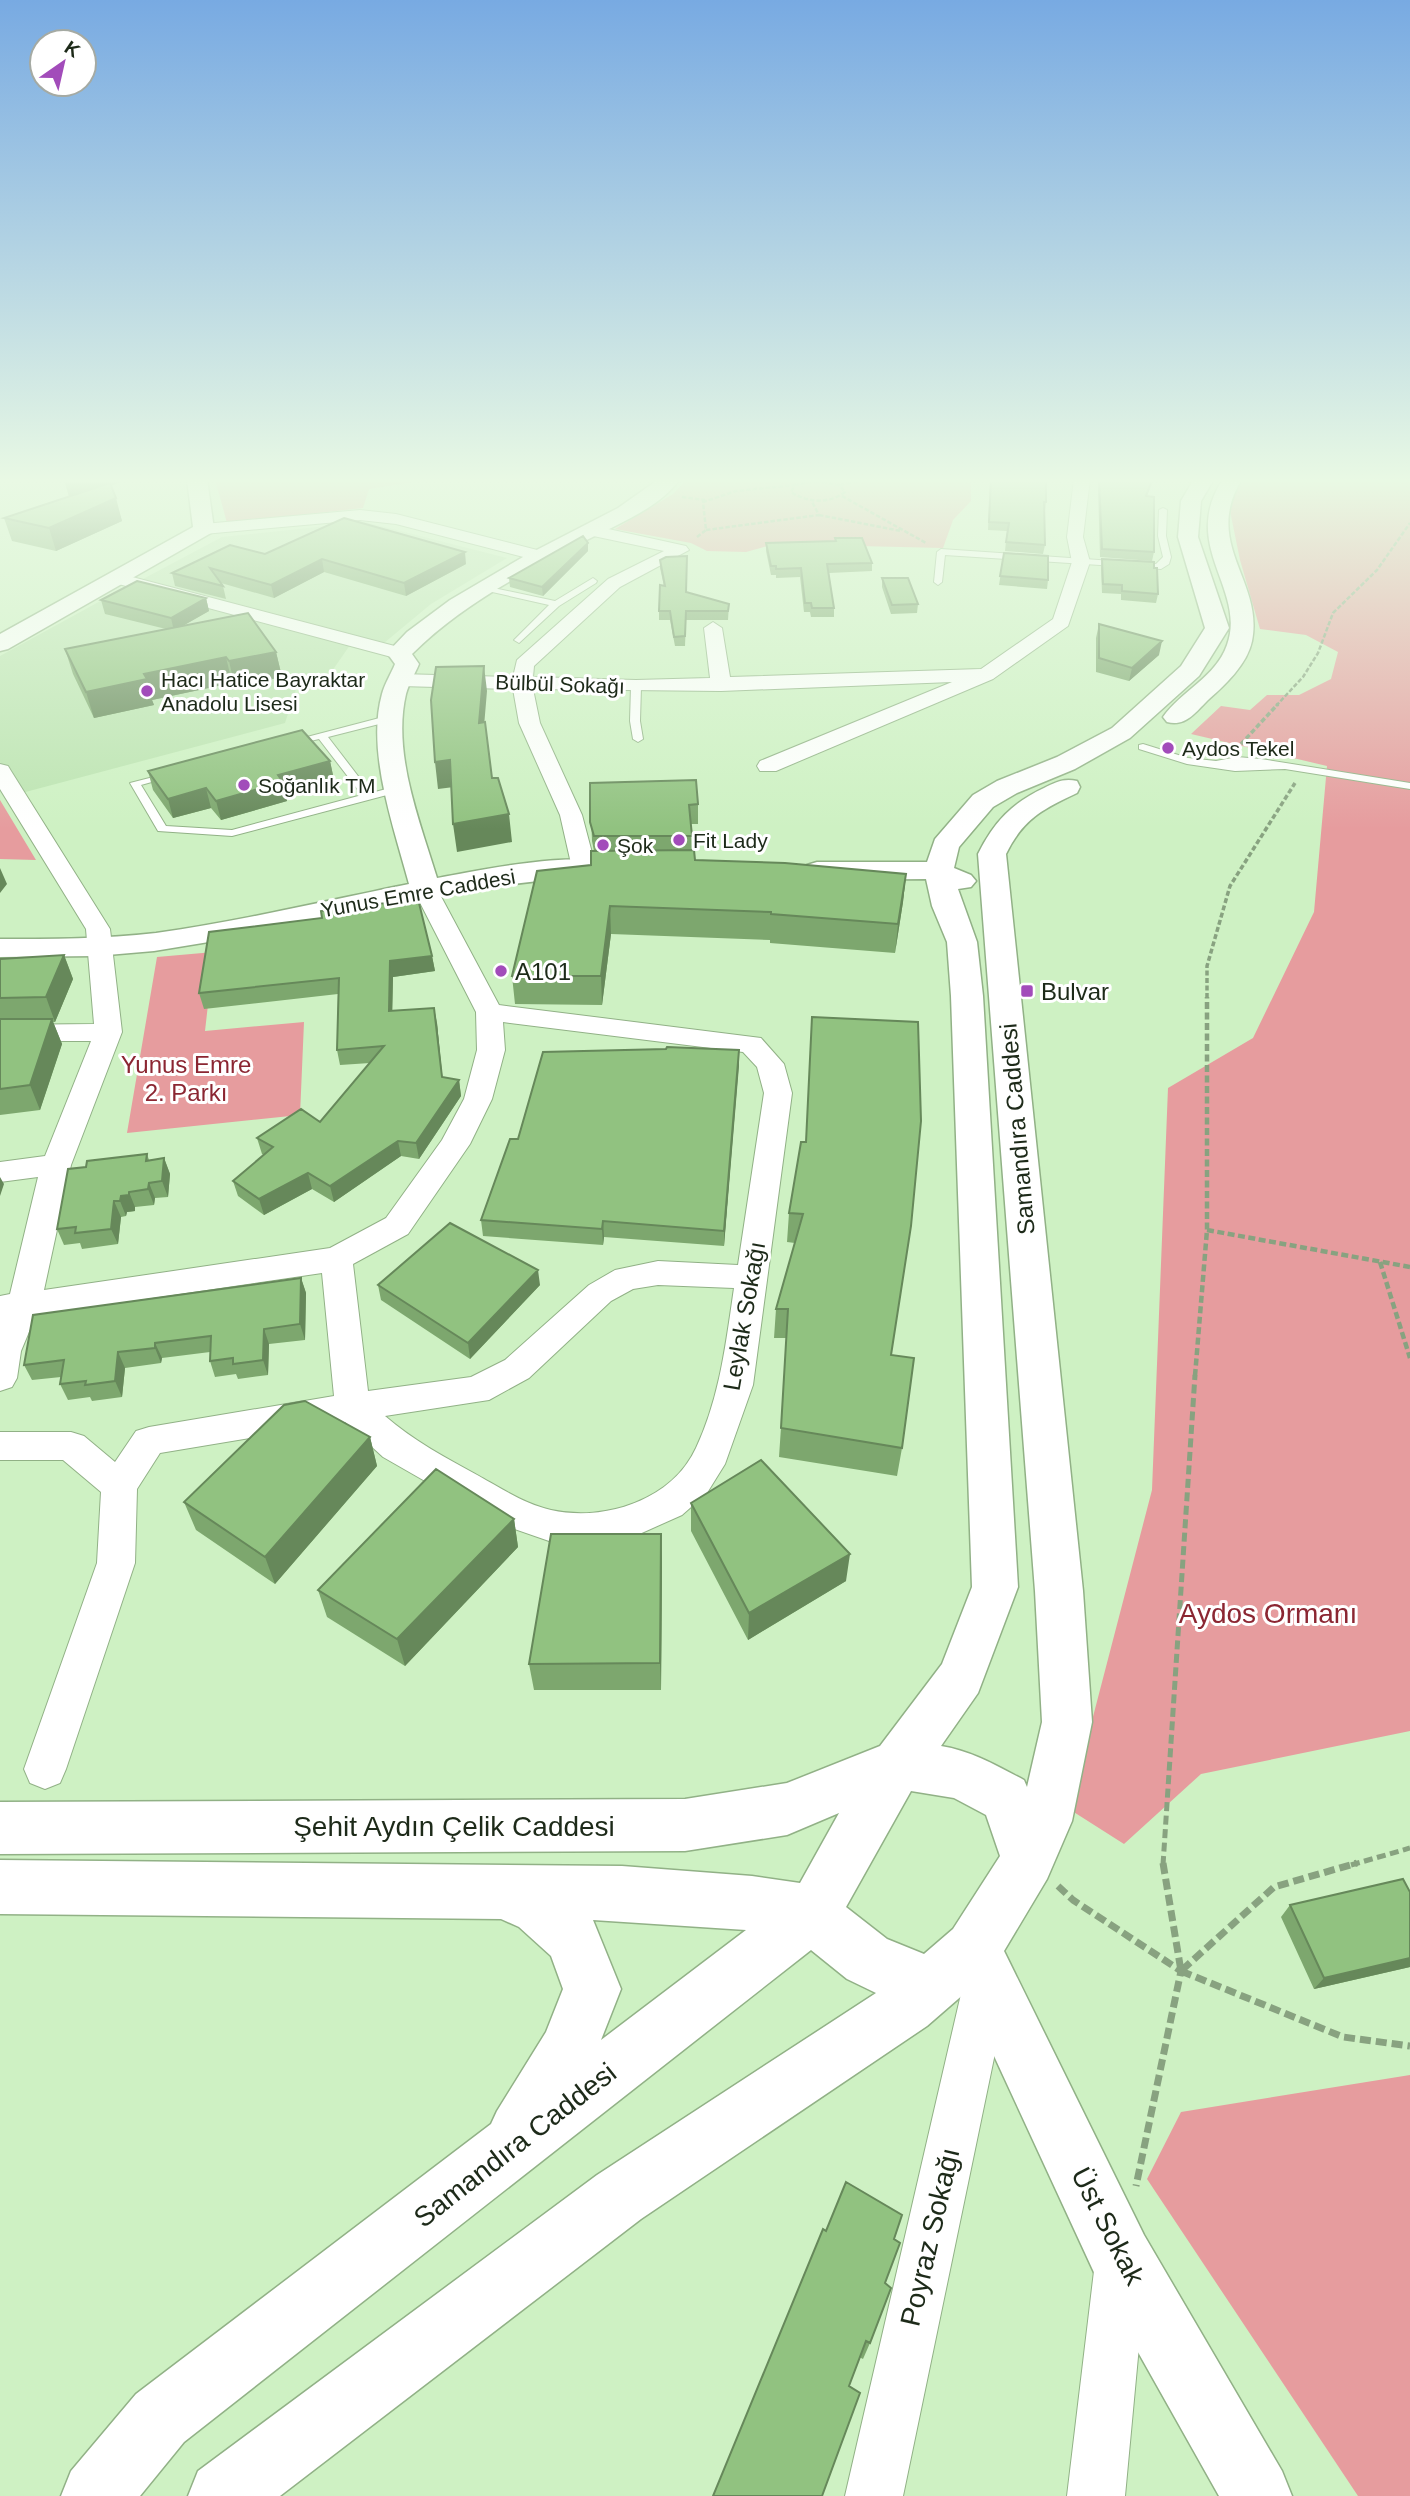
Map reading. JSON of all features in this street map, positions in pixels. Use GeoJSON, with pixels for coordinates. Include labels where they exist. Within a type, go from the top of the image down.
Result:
{"type":"FeatureCollection","features":[{"type":"Feature","properties":{"kind":"main road"},"geometry":{"type":"LineString","coordinates":[[0,644],[86,595]]}},
{"type":"Feature","properties":{"kind":"main road"},"geometry":{"type":"LineString","coordinates":[[425,889],[398,789],[391,718],[394,694],[407,664],[399,653],[410,641],[475,595]]}},
{"type":"Feature","properties":{"kind":"main road"},"geometry":{"type":"LineString","coordinates":[[948,878],[984,801],[1007,787],[1066,763],[1121,733],[1190,671],[1216,628],[1206,595]]}},
{"type":"Feature","properties":{"kind":"main road"},"geometry":{"type":"LineString","coordinates":[[791,869],[948,878],[992,854],[1002,832],[1022,809],[1106,769],[1143,747],[1218,679],[1241,641],[1237,595]]}},
{"type":"Feature","properties":{"kind":"main road","name":"Samandıra Caddesi"},"geometry":{"type":"LineString","coordinates":[[223,2496],[618,2197],[964,1970],[1028,1860],[1046,1821],[1067,1722],[1059,1591],[992,854]]}},
{"type":"Feature","properties":{"kind":"main road","name":"Yunus Emre Caddesi"},"geometry":{"type":"LineString","coordinates":[[0,948],[155,942],[425,889],[597,867]]}},
{"type":"Feature","properties":{"kind":"main road"},"geometry":{"type":"LineString","coordinates":[[948,878],[979,900],[1003,966]]}},
{"type":"Feature","properties":{"kind":"main road","name":"Samandıra Caddesi"},"geometry":{"type":"LineString","coordinates":[[96,2496],[160,2418],[814,1913],[838,1866],[898,1764],[961,1677],[995,1587],[967,996],[961,942],[948,878]]}},
{"type":"Feature","properties":{"kind":"main road"},"geometry":{"type":"LineString","coordinates":[[898,1764],[961,1773],[1006,1797],[1028,1860]]}},
{"type":"Feature","properties":{"kind":"main road","name":"Şehit Aydın Çelik Caddesi"},"geometry":{"type":"LineString","coordinates":[[0,1828],[685,1825],[787,1809],[898,1764]]}},
{"type":"Feature","properties":{"kind":"main road"},"geometry":{"type":"LineString","coordinates":[[0,1886],[635,1894],[752,1903],[814,1913],[831,1934],[866,1958],[903,1978],[964,1970]]}},
{"type":"Feature","properties":{"kind":"main road"},"geometry":{"type":"LineString","coordinates":[[496,1891],[538,1907],[572,1937],[592,1989],[568,2050],[504,2154]]}},
{"type":"Feature","properties":{"kind":"main road","name":"Üst Sokak"},"geometry":{"type":"LineString","coordinates":[[964,1970],[1121,2258],[1257,2496]]}},
{"type":"Feature","properties":{"kind":"street"},"geometry":{"type":"LineString","coordinates":[[183,595],[399,653]]}},
{"type":"Feature","properties":{"kind":"street"},"geometry":{"type":"LineString","coordinates":[[597,867],[533,735],[520,682],[524,664],[600,595]]}},
{"type":"Feature","properties":{"kind":"street"},"geometry":{"type":"LineString","coordinates":[[768,766],[986,675],[1061,622],[1070,595]]}},
{"type":"Feature","properties":{"kind":"street"},"geometry":{"type":"LineString","coordinates":[[713,628],[721,685]]}},
{"type":"Feature","properties":{"kind":"street","name":"Bülbül Sokağı"},"geometry":{"type":"LineString","coordinates":[[400,680],[636,686],[986,675]]}},
{"type":"Feature","properties":{"kind":"street"},"geometry":{"type":"LineString","coordinates":[[0,771],[98,929],[108,1032],[56,1165],[12,1306],[0,1378]]}},
{"type":"Feature","properties":{"kind":"street"},"geometry":{"type":"LineString","coordinates":[[12,1306],[337,1259],[397,1226],[455,1144],[478,1099],[491,1050],[489,1012],[425,889]]}},
{"type":"Feature","properties":{"kind":"street","name":"Leylak Sokağı"},"geometry":{"type":"LineString","coordinates":[[352,1407],[396,1447],[513,1513],[552,1526],[595,1529],[635,1520],[669,1504],[694,1482],[712,1454],[736,1385],[778,1093],[770,1064],[751,1044],[489,1012]]}},
{"type":"Feature","properties":{"kind":"street"},"geometry":{"type":"LineString","coordinates":[[0,1033],[108,1032]]}},
{"type":"Feature","properties":{"kind":"street"},"geometry":{"type":"LineString","coordinates":[[0,1172],[56,1165]]}},
{"type":"Feature","properties":{"kind":"street"},"geometry":{"type":"LineString","coordinates":[[337,1259],[352,1407]]}},
{"type":"Feature","properties":{"kind":"street"},"geometry":{"type":"LineString","coordinates":[[45,1769],[116,1563],[119,1486],[149,1441],[352,1407],[458,1394],[495,1382],[517,1369],[600,1293],[626,1278],[658,1273],[750,1277]]}},
{"type":"Feature","properties":{"kind":"street"},"geometry":{"type":"LineString","coordinates":[[0,1446],[72,1446],[119,1486]]}},
{"type":"Feature","properties":{"kind":"street","name":"Poyraz Sokağı"},"geometry":{"type":"LineString","coordinates":[[874,2496],[964,1970]]}},
{"type":"Feature","properties":{"kind":"street"},"geometry":{"type":"LineString","coordinates":[[1096,2496],[1121,2258]]}},
{"type":"Feature","properties":{"kind":"lane"},"geometry":{"type":"LineString","coordinates":[[515,595],[556,604]]}},
{"type":"Feature","properties":{"kind":"lane"},"geometry":{"type":"LineString","coordinates":[[519,640],[556,604],[570,595]]}},
{"type":"Feature","properties":{"kind":"lane"},"geometry":{"type":"LineString","coordinates":[[636,686],[635,721],[638,739]]}},
{"type":"Feature","properties":{"kind":"lane"},"geometry":{"type":"LineString","coordinates":[[281,746],[391,718]]}},
{"type":"Feature","properties":{"kind":"lane"},"geometry":{"type":"LineString","coordinates":[[321,735],[368,796]]}},
{"type":"Feature","properties":{"kind":"lane"},"geometry":{"type":"LineString","coordinates":[[1143,747],[1187,761],[1216,764],[1237,760],[1410,786]]}},
{"type":"Feature","properties":{"kind":"lane"},"geometry":{"type":"LineString","coordinates":[[175,773],[135,783],[162,829],[232,833],[398,789]]}},
{"type":"Feature","properties":{"kind":"path"},"geometry":{"type":"LineString","coordinates":[[1216,764],[1238,747],[1303,677],[1318,653],[1333,613],[1351,595]]}},
{"type":"Feature","properties":{"kind":"path"},"geometry":{"type":"LineString","coordinates":[[1135,2189],[1181,1971],[1163,1864],[1185,1500],[1207,1230],[1207,966],[1230,886],[1304,770]]}},
{"type":"Feature","properties":{"kind":"path"},"geometry":{"type":"LineString","coordinates":[[1207,1230],[1410,1267]]}},
{"type":"Feature","properties":{"kind":"path"},"geometry":{"type":"LineString","coordinates":[[1380,1262],[1410,1358]]}},
{"type":"Feature","properties":{"kind":"path"},"geometry":{"type":"LineString","coordinates":[[1181,1971],[1275,1886],[1410,1848]]}},
{"type":"Feature","properties":{"kind":"path"},"geometry":{"type":"LineString","coordinates":[[1028,1860],[1073,1900],[1181,1971],[1343,2037],[1410,2046]]}},
{"type":"Feature","properties":{"kind":"shaded area","name":"Hacı Hatice Bayraktar Anadolu Lisesi"},"geometry":{"type":"Polygon","coordinates":[[[111,595],[159,595],[350,645],[330,674],[307,678],[297,686],[285,723],[18,794],[0,762],[0,656],[111,595]]]}},
{"type":"Feature","properties":{"kind":"shaded area"},"geometry":{"type":"Polygon","coordinates":[[[205,595],[445,595],[384,643],[205,595]]]}},
{"type":"Feature","properties":{"kind":"green space","name":"Aydos Ormanı"},"geometry":{"type":"Polygon","coordinates":[[[1250,595],[1410,595],[1410,1731],[1201,1774],[1124,1844],[1069,1809],[1152,1490],[1168,1088],[1253,1038],[1314,912],[1327,766],[1191,734],[1221,706],[1250,710],[1267,695],[1299,695],[1331,679],[1338,652],[1306,635],[1260,629],[1250,595]]]}},
{"type":"Feature","properties":{"kind":"green space"},"geometry":{"type":"Polygon","coordinates":[[[0,800],[36,860],[0,859],[0,800]]]}},
{"type":"Feature","properties":{"kind":"green space","name":"Yunus Emre 2. Parkı"},"geometry":{"type":"Polygon","coordinates":[[[214,952],[205,1031],[304,1022],[300,1115],[127,1133],[157,957],[214,952]]]}},
{"type":"Feature","properties":{"kind":"green space"},"geometry":{"type":"Polygon","coordinates":[[[1410,2075],[1410,2496],[1358,2496],[1147,2179],[1181,2112],[1410,2075]]]}},
{"type":"Feature","properties":{"kind":"building"},"geometry":{"type":"Polygon","coordinates":[[[110,595],[196,595],[206,598],[171,618],[101,600],[110,595]]]}},
{"type":"Feature","properties":{"kind":"building"},"geometry":{"type":"Polygon","coordinates":[[[660,595],[698,595],[729,604],[728,611],[686,611],[685,636],[674,637],[670,611],[659,611],[660,595]]]}},
{"type":"Feature","properties":{"kind":"building"},"geometry":{"type":"Polygon","coordinates":[[[804,595],[832,595],[834,608],[812,608],[811,603],[805,603],[804,595]]]}},
{"type":"Feature","properties":{"kind":"building"},"geometry":{"type":"Polygon","coordinates":[[[888,595],[915,595],[918,604],[892,605],[888,595]]]}},
{"type":"Feature","properties":{"kind":"building"},"geometry":{"type":"Polygon","coordinates":[[[248,613],[276,652],[229,661],[226,657],[144,674],[147,679],[86,692],[65,649],[248,613]]]}},
{"type":"Feature","properties":{"kind":"building"},"geometry":{"type":"Polygon","coordinates":[[[1099,624],[1162,641],[1132,668],[1099,658],[1099,624]]]}},
{"type":"Feature","properties":{"kind":"building"},"geometry":{"type":"Polygon","coordinates":[[[484,666],[479,723],[485,722],[492,778],[498,778],[509,814],[453,824],[450,760],[435,762],[431,700],[436,667],[484,666]]]}},
{"type":"Feature","properties":{"kind":"building"},"geometry":{"type":"Polygon","coordinates":[[[302,730],[330,761],[278,775],[283,782],[216,801],[206,788],[168,799],[148,771],[302,730]]]}},
{"type":"Feature","properties":{"kind":"building"},"geometry":{"type":"Polygon","coordinates":[[[696,780],[698,804],[689,805],[692,836],[594,836],[590,822],[590,783],[696,780]]]}},
{"type":"Feature","properties":{"kind":"building"},"geometry":{"type":"Polygon","coordinates":[[[694,850],[695,860],[785,863],[906,874],[898,924],[771,912],[610,906],[601,976],[512,976],[537,871],[591,865],[591,851],[694,850]]]}},
{"type":"Feature","properties":{"kind":"building"},"geometry":{"type":"Polygon","coordinates":[[[418,899],[432,956],[390,961],[389,1011],[434,1008],[442,1077],[459,1080],[416,1143],[398,1141],[330,1186],[308,1173],[259,1199],[233,1181],[273,1147],[257,1138],[301,1109],[320,1122],[384,1046],[337,1050],[339,978],[199,993],[209,932],[322,918],[321,911],[418,899]]]}},
{"type":"Feature","properties":{"kind":"building"},"geometry":{"type":"Polygon","coordinates":[[[64,955],[46,997],[0,998],[0,959],[64,955]]]}},
{"type":"Feature","properties":{"kind":"building"},"geometry":{"type":"Polygon","coordinates":[[[812,1017],[918,1022],[921,1121],[911,1226],[891,1355],[914,1358],[902,1448],[781,1428],[788,1309],[776,1309],[803,1214],[789,1213],[801,1142],[806,1142],[812,1017]]]}},
{"type":"Feature","properties":{"kind":"building"},"geometry":{"type":"Polygon","coordinates":[[[0,1019],[52,1019],[30,1085],[0,1089],[0,1019]]]}},
{"type":"Feature","properties":{"kind":"building"},"geometry":{"type":"Polygon","coordinates":[[[667,1047],[739,1050],[724,1231],[603,1221],[602,1229],[481,1220],[510,1139],[518,1139],[543,1052],[667,1047]]]}},
{"type":"Feature","properties":{"kind":"building"},"geometry":{"type":"Polygon","coordinates":[[[147,1154],[146,1161],[164,1158],[162,1181],[149,1183],[148,1189],[129,1192],[129,1195],[121,1196],[120,1201],[114,1201],[111,1229],[75,1233],[76,1227],[57,1229],[68,1169],[86,1167],[87,1161],[147,1154]]]}},
{"type":"Feature","properties":{"kind":"building"},"geometry":{"type":"Polygon","coordinates":[[[450,1223],[538,1270],[468,1343],[378,1285],[450,1223]]]}},
{"type":"Feature","properties":{"kind":"building"},"geometry":{"type":"Polygon","coordinates":[[[301,1278],[300,1324],[264,1329],[263,1360],[233,1364],[233,1358],[210,1361],[211,1336],[155,1343],[155,1348],[118,1352],[115,1381],[85,1385],[86,1381],[60,1384],[64,1360],[24,1365],[33,1315],[301,1278]]]}},
{"type":"Feature","properties":{"kind":"building"},"geometry":{"type":"Polygon","coordinates":[[[305,1401],[370,1437],[265,1557],[184,1502],[284,1405],[305,1401]]]}},
{"type":"Feature","properties":{"kind":"building"},"geometry":{"type":"Polygon","coordinates":[[[761,1460],[850,1554],[749,1613],[691,1503],[761,1460]]]}},
{"type":"Feature","properties":{"kind":"building"},"geometry":{"type":"Polygon","coordinates":[[[436,1469],[514,1519],[397,1639],[318,1590],[436,1469]]]}},
{"type":"Feature","properties":{"kind":"building"},"geometry":{"type":"Polygon","coordinates":[[[551,1534],[661,1534],[660,1663],[529,1664],[551,1534]]]}},
{"type":"Feature","properties":{"kind":"building"},"geometry":{"type":"Polygon","coordinates":[[[1403,1879],[1410,1892],[1410,1958],[1324,1978],[1290,1905],[1403,1879]]]}},
{"type":"Feature","properties":{"kind":"building"},"geometry":{"type":"Polygon","coordinates":[[[846,2182],[902,2215],[894,2239],[900,2243],[885,2283],[891,2288],[870,2343],[866,2341],[849,2386],[860,2393],[822,2496],[713,2496],[823,2229],[826,2231],[846,2182]]]}},
{"type":"Feature","properties":{"kind":"place","name":"Hacı Hatice Bayraktar Anadolu Lisesi"},"geometry":{"type":"Point","coordinates":[147,691]}},
{"type":"Feature","properties":{"kind":"place","name":"Aydos Tekel"},"geometry":{"type":"Point","coordinates":[1168,748]}},
{"type":"Feature","properties":{"kind":"place","name":"Soğanlık TM"},"geometry":{"type":"Point","coordinates":[244,785]}},
{"type":"Feature","properties":{"kind":"place","name":"Fit Lady"},"geometry":{"type":"Point","coordinates":[679,840]}},
{"type":"Feature","properties":{"kind":"place","name":"Şok"},"geometry":{"type":"Point","coordinates":[603,845]}},
{"type":"Feature","properties":{"kind":"place","name":"A101"},"geometry":{"type":"Point","coordinates":[501,971]}},
{"type":"Feature","properties":{"kind":"place","name":"Bulvar"},"geometry":{"type":"Point","coordinates":[1027,991]}}]}
